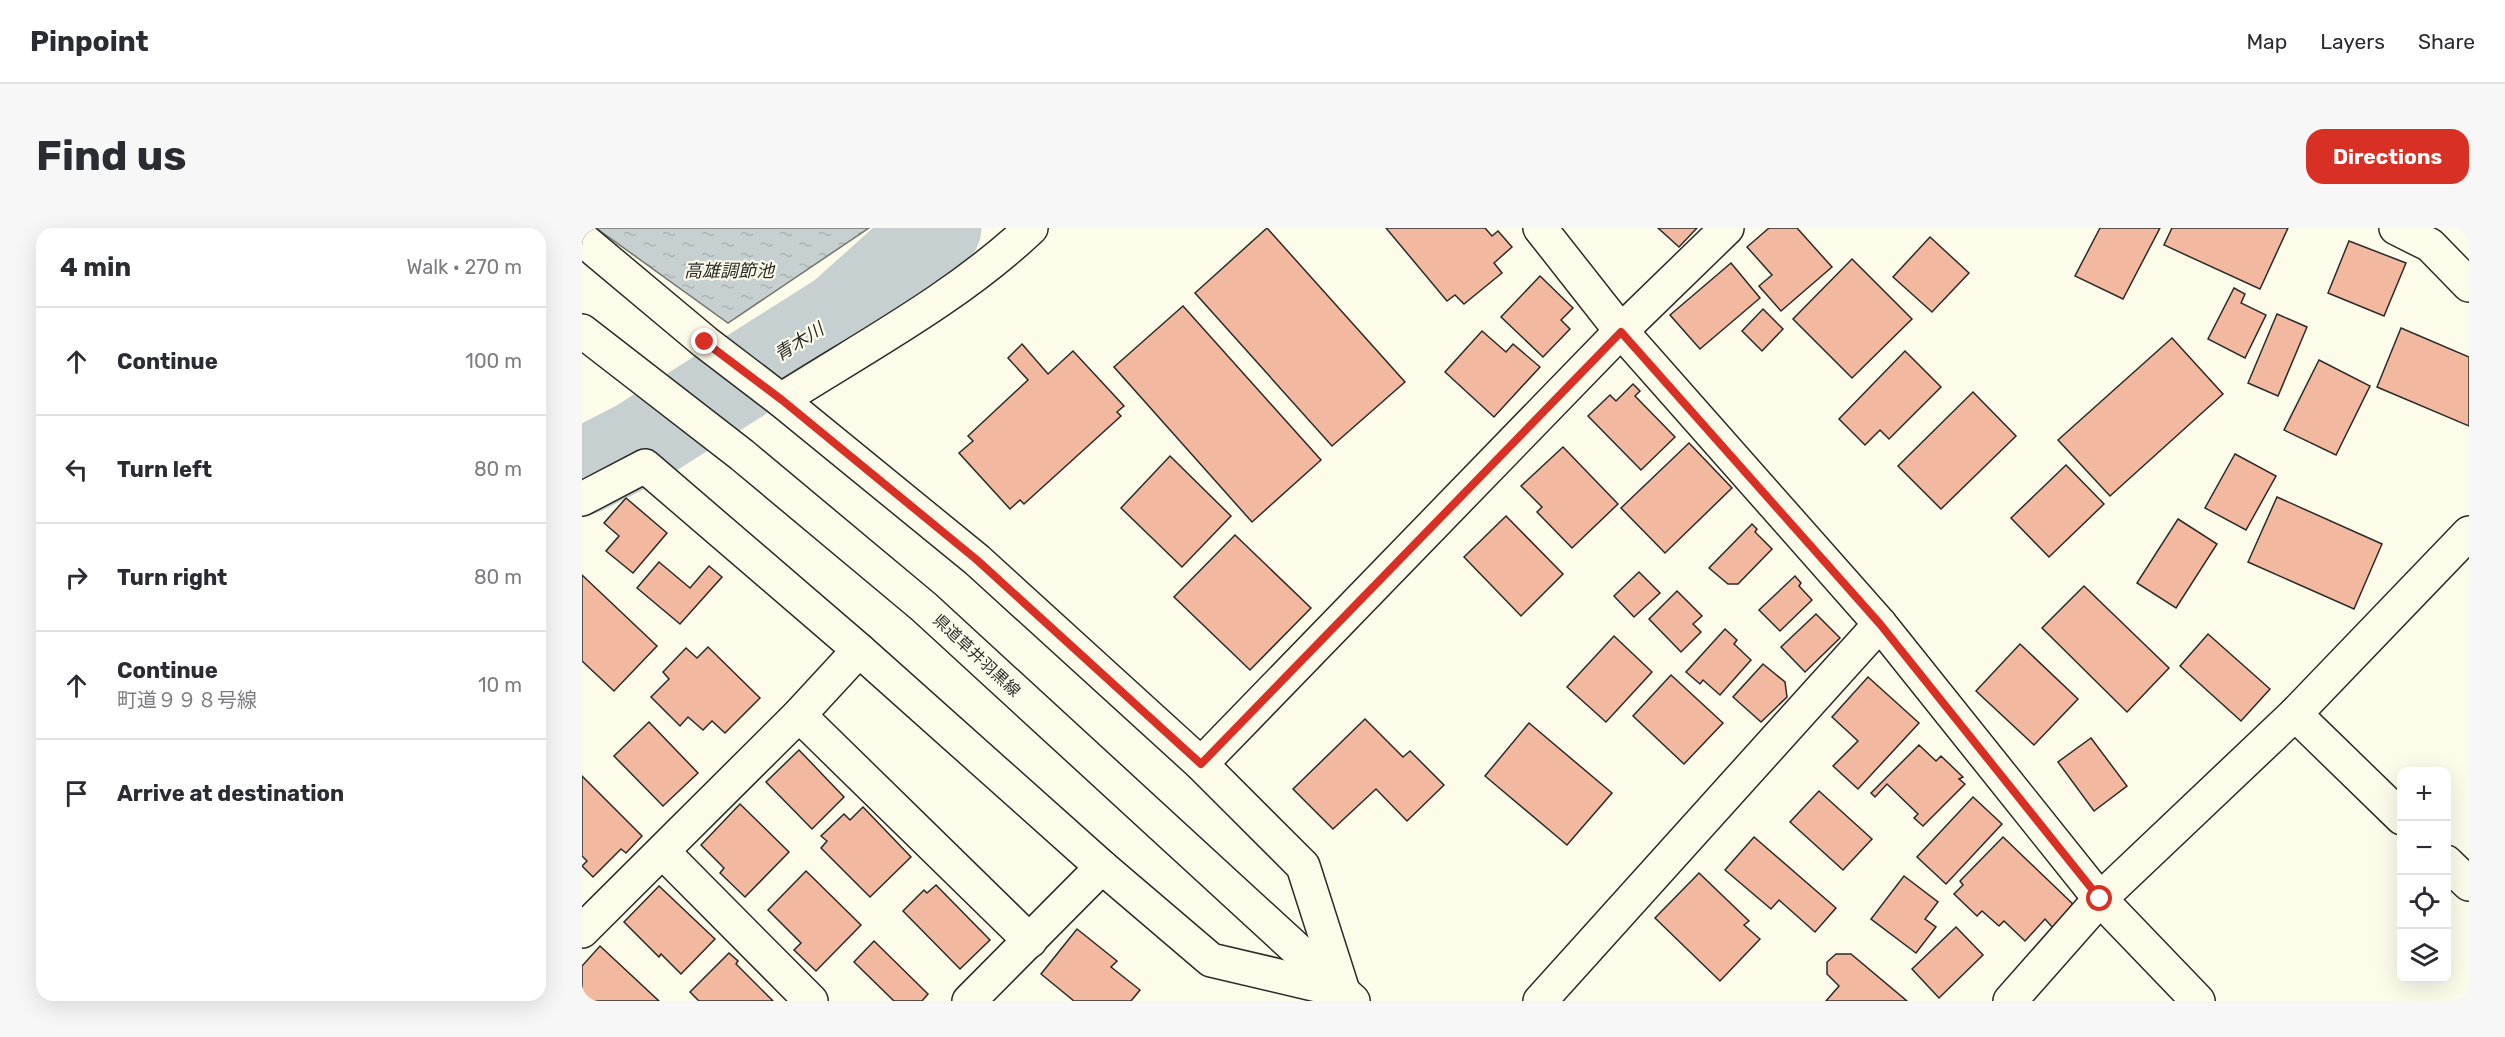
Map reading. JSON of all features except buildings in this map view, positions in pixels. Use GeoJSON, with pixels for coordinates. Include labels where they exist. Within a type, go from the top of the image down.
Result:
{"type":"FeatureCollection","features":[{"type":"Feature","properties":{"kind":"street"},"geometry":{"type":"LineString","coordinates":[[782,400],[955,290],[1001,256],[1031,228]]}},
{"type":"Feature","properties":{"kind":"street"},"geometry":{"type":"LineString","coordinates":[[1540,228],[1621,332],[1880,624],[2100,899],[2198,1001]]}},
{"type":"Feature","properties":{"kind":"street"},"geometry":{"type":"LineString","coordinates":[[1201,764],[1621,332],[1726,228]]}},
{"type":"Feature","properties":{"kind":"street"},"geometry":{"type":"LineString","coordinates":[[2396,228],[2432,236],[2469,285]]}},
{"type":"Feature","properties":{"kind":"street"},"geometry":{"type":"LineString","coordinates":[[582,239],[705,342],[782,400],[977,560],[1201,764],[1303,866],[1348,996]]}},
{"type":"Feature","properties":{"kind":"street","name":"県道草井羽黒線"},"geometry":{"type":"LineString","coordinates":[[582,331],[742,455],[924,607],[1348,996]]}},
{"type":"Feature","properties":{"kind":"street"},"geometry":{"type":"LineString","coordinates":[[582,499],[645,466],[859,650],[1102,867],[1211,960],[1348,996]]}},
{"type":"Feature","properties":{"kind":"street"},"geometry":{"type":"LineString","coordinates":[[2010,1001],[2100,899],[2295,714],[2469,533]]}},
{"type":"Feature","properties":{"kind":"street"},"geometry":{"type":"LineString","coordinates":[[1540,1001],[1880,624]]}},
{"type":"Feature","properties":{"kind":"street"},"geometry":{"type":"LineString","coordinates":[[582,932],[799,715],[859,650]]}},
{"type":"Feature","properties":{"kind":"street"},"geometry":{"type":"LineString","coordinates":[[2295,714],[2397,813]]}},
{"type":"Feature","properties":{"kind":"street"},"geometry":{"type":"LineString","coordinates":[[799,715],[1030,942]]}},
{"type":"Feature","properties":{"kind":"street"},"geometry":{"type":"LineString","coordinates":[[663,852],[811,1001]]}},
{"type":"Feature","properties":{"kind":"street"},"geometry":{"type":"LineString","coordinates":[[969,1001],[1102,867]]}},
{"type":"Feature","properties":{"kind":"street"},"geometry":{"type":"LineString","coordinates":[[2451,867],[2469,884]]}},
{"type":"Feature","properties":{"kind":"water","name":"高雄調節池"},"geometry":{"type":"Polygon","coordinates":[[[596,228],[869,228],[728,323],[596,228]]]}},
{"type":"Feature","properties":{"kind":"waterway","name":"青木川"},"geometry":{"type":"LineString","coordinates":[[582,472],[637,444],[841,315],[938,228]]}},
{"type":"Feature","properties":{"kind":"route"},"geometry":{"type":"LineString","coordinates":[[705,342],[782,400],[977,560],[1201,764],[1621,332],[1880,624],[2100,899]]}}]}
